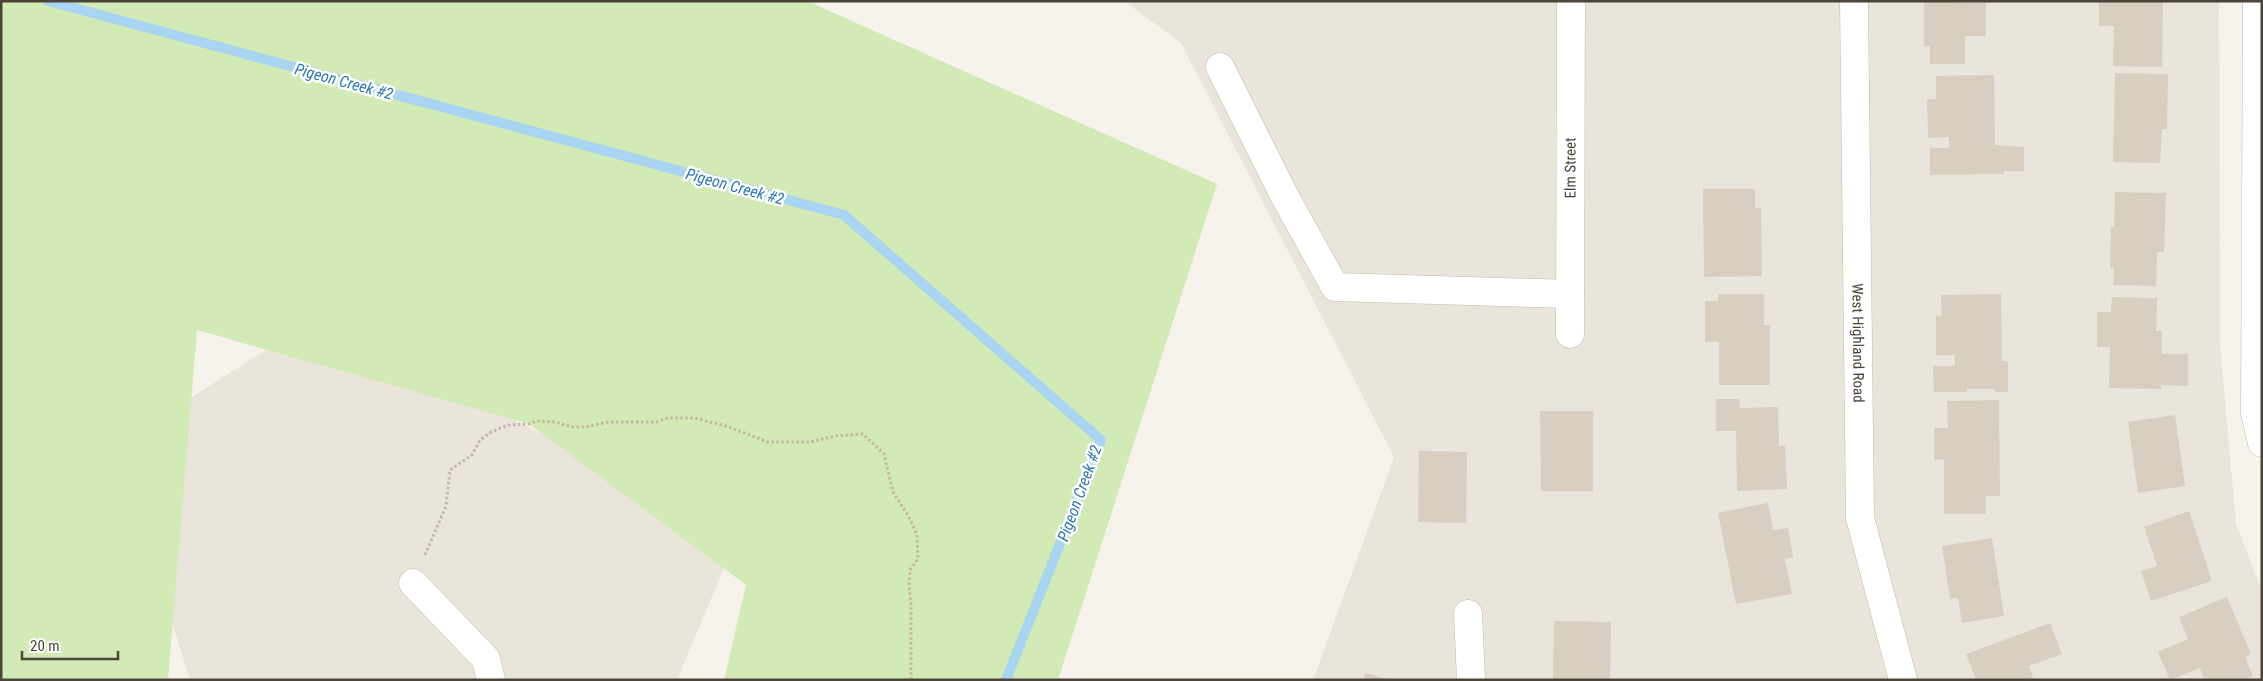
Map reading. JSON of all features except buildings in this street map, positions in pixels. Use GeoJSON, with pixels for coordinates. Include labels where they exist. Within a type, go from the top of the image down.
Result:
{"type":"FeatureCollection","features":[{"type":"Feature","properties":{"kind":"street","name":"Elm Street"},"geometry":{"type":"LineString","coordinates":[[1570,334],[1571,1]]}},
{"type":"Feature","properties":{"kind":"street","name":"West Highland Road"},"geometry":{"type":"LineString","coordinates":[[1854,1],[1860,518],[1904,680]]}},
{"type":"Feature","properties":{"kind":"street"},"geometry":{"type":"LineString","coordinates":[[2257,1],[2258,413],[2262,443]]}},
{"type":"Feature","properties":{"kind":"street"},"geometry":{"type":"LineString","coordinates":[[1220,67],[1284,195],[1336,287],[1570,294]]}},
{"type":"Feature","properties":{"kind":"street"},"geometry":{"type":"LineString","coordinates":[[413,583],[486,659],[491,680]]}},
{"type":"Feature","properties":{"kind":"street"},"geometry":{"type":"LineString","coordinates":[[1468,614],[1471,680]]}},
{"type":"Feature","properties":{"kind":"path"},"geometry":{"type":"LineString","coordinates":[[413,583],[446,506],[450,470],[472,455],[480,440],[508,425],[529,424],[536,421],[555,422],[573,427],[586,427],[608,422],[656,422],[668,418],[694,418],[726,426],[768,442],[811,442],[835,436],[863,434],[884,454],[893,492],[909,517],[916,535],[918,559],[910,570],[909,584],[911,605],[911,680]]}},
{"type":"Feature","properties":{"kind":"shaded area"},"geometry":{"type":"Polygon","coordinates":[[[1124,1],[2219,1],[2220,344],[2236,524],[2262,591],[2262,680],[1313,680],[1394,457],[1181,43],[1124,1]]]}},
{"type":"Feature","properties":{"kind":"shaded area"},"geometry":{"type":"Polygon","coordinates":[[[311,321],[740,530],[677,680],[190,680],[117,445],[311,321]]]}},
{"type":"Feature","properties":{"kind":"green space"},"geometry":{"type":"Polygon","coordinates":[[[1,1],[807,1],[1217,184],[1058,680],[724,680],[746,585],[529,424],[197,330],[168,680],[1,680],[1,1]]]}},
{"type":"Feature","properties":{"kind":"waterway","name":"Pigeon Creek #2"},"geometry":{"type":"LineString","coordinates":[[48,1],[844,215],[1101,440],[1006,680]]}}]}
